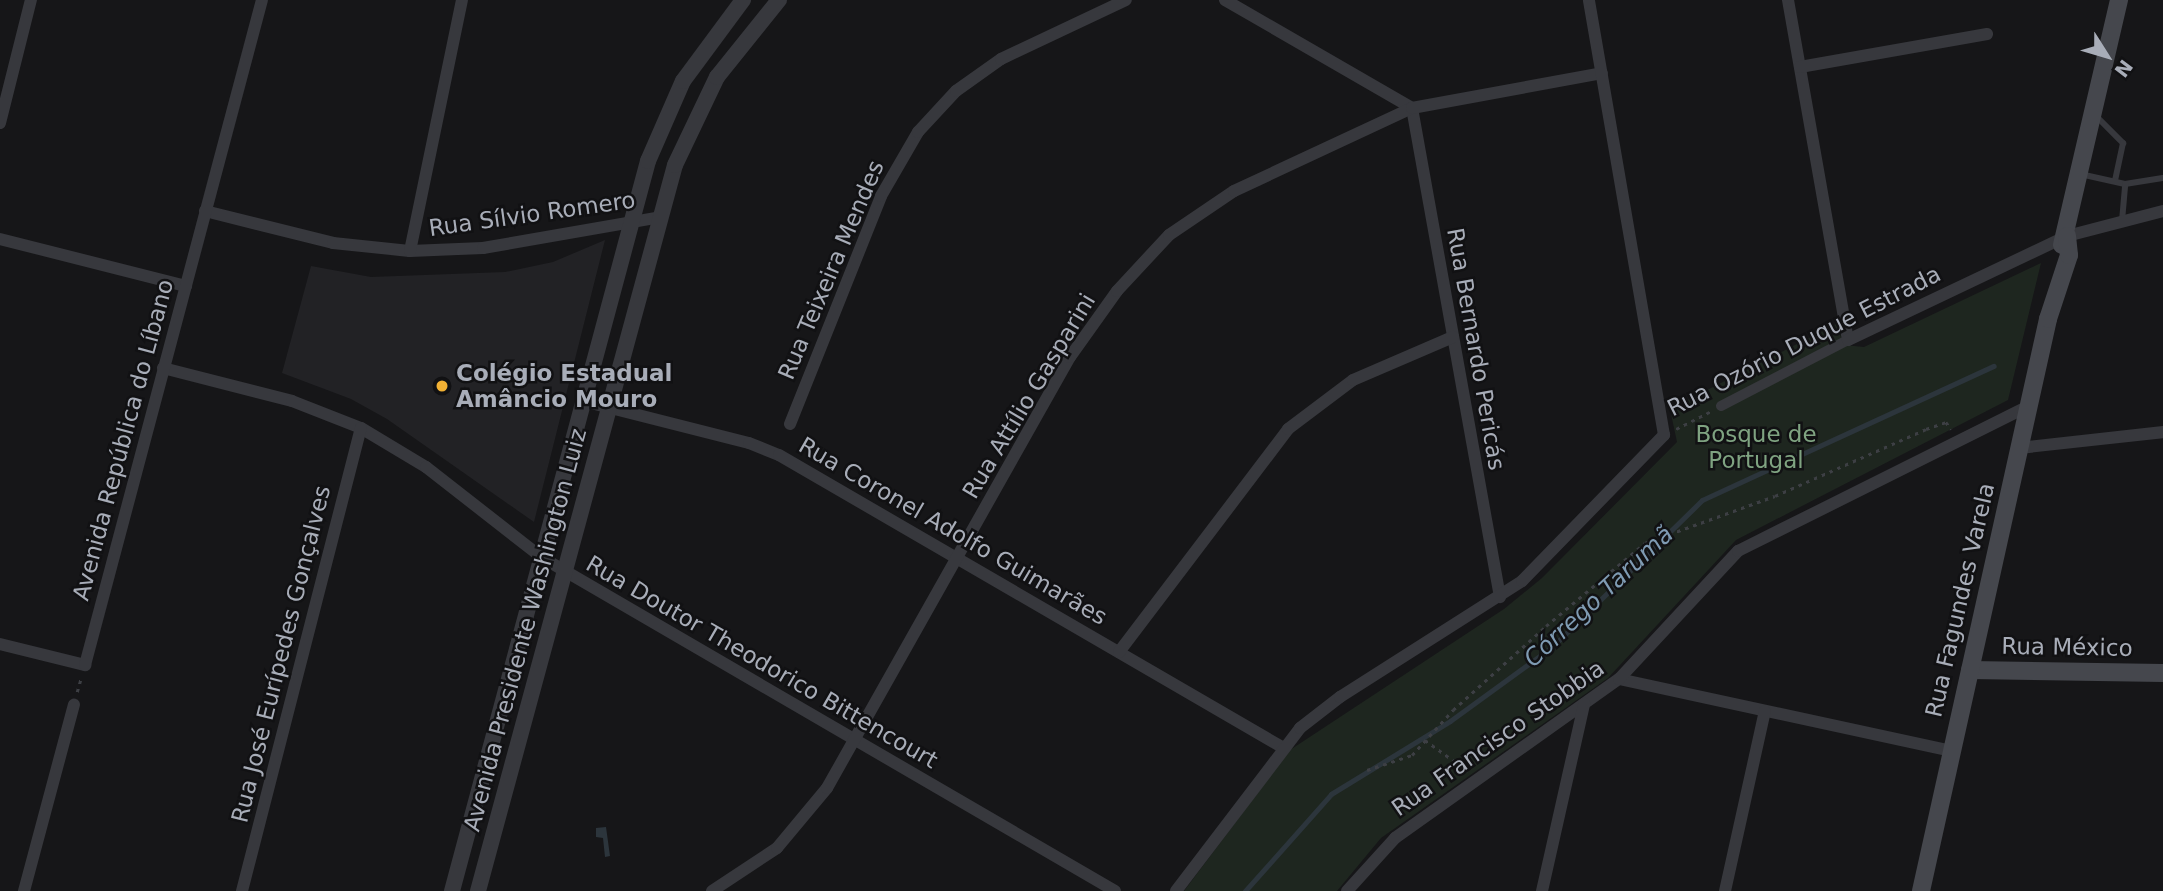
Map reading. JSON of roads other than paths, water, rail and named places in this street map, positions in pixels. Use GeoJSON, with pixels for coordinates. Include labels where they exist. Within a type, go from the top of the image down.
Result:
{"type":"FeatureCollection","features":[{"type":"Feature","properties":{"kind":"main road","name":"Rua Fagundes Varela"},"geometry":{"type":"LineString","coordinates":[[1921,891],[2048,320],[2048,295],[2067,236],[2119,0]]}},
{"type":"Feature","properties":{"kind":"main road","name":"Rua México"},"geometry":{"type":"LineString","coordinates":[[1970,670],[2163,673]]}},
{"type":"Feature","properties":{"kind":"street"},"geometry":{"type":"LineString","coordinates":[[0,123],[31,0]]}},
{"type":"Feature","properties":{"kind":"street","name":"Avenida República do Líbano"},"geometry":{"type":"LineString","coordinates":[[0,644],[85,665],[261,0]]}},
{"type":"Feature","properties":{"kind":"street"},"geometry":{"type":"LineString","coordinates":[[410,251],[462,0]]}},
{"type":"Feature","properties":{"kind":"street","name":"Avenida Presidente Washington Luiz"},"geometry":{"type":"LineString","coordinates":[[452,891],[630,222],[652,150],[683,81],[743,0]]}},
{"type":"Feature","properties":{"kind":"street","name":"Avenida Presidente Washington Luiz"},"geometry":{"type":"LineString","coordinates":[[478,891],[660,217],[683,141],[702,103],[733,54],[779,0]]}},
{"type":"Feature","properties":{"kind":"street","name":"Rua Teixeira Mendes"},"geometry":{"type":"LineString","coordinates":[[790,424],[881,196],[918,132],[956,91],[993,64],[1126,0]]}},
{"type":"Feature","properties":{"kind":"street"},"geometry":{"type":"LineString","coordinates":[[1225,0],[1412,108]]}},
{"type":"Feature","properties":{"kind":"street"},"geometry":{"type":"LineString","coordinates":[[1589,0],[1602,72]]}},
{"type":"Feature","properties":{"kind":"street"},"geometry":{"type":"LineString","coordinates":[[1788,0],[1848,340]]}},
{"type":"Feature","properties":{"kind":"street"},"geometry":{"type":"LineString","coordinates":[[1800,67],[1987,34]]}},
{"type":"Feature","properties":{"kind":"street","name":"Rua Attílio Gasparini"},"geometry":{"type":"LineString","coordinates":[[712,891],[754,867],[799,826],[856,740],[1089,328],[1160,243],[1234,191],[1412,108],[1602,72]]}},
{"type":"Feature","properties":{"kind":"street","name":"Rua Ozório Duque Estrada"},"geometry":{"type":"LineString","coordinates":[[1176,891],[1282,747],[1340,697],[1500,597],[1558,549],[1664,435],[1602,72]]}},
{"type":"Feature","properties":{"kind":"street","name":"Rua Bernardo Pericás"},"geometry":{"type":"LineString","coordinates":[[1412,108],[1500,597]]}},
{"type":"Feature","properties":{"kind":"street","name":"Rua Sílvio Romero"},"geometry":{"type":"LineString","coordinates":[[205,211],[333,243],[410,251],[483,248],[660,217]]}},
{"type":"Feature","properties":{"kind":"street","name":"Rua Ozório Duque Estrada"},"geometry":{"type":"LineString","coordinates":[[1721,406],[1848,340],[2067,236],[2163,211]]}},
{"type":"Feature","properties":{"kind":"street"},"geometry":{"type":"LineString","coordinates":[[0,239],[186,286]]}},
{"type":"Feature","properties":{"kind":"street"},"geometry":{"type":"LineString","coordinates":[[1119,652],[1288,429],[1353,380],[1453,337]]}},
{"type":"Feature","properties":{"kind":"street","name":"Rua Doutor Theodorico Bittencourt"},"geometry":{"type":"LineString","coordinates":[[163,368],[292,401],[361,428],[426,467],[541,557],[1115,891]]}},
{"type":"Feature","properties":{"kind":"street","name":"Rua Coronel Adolfo Guimarães"},"geometry":{"type":"LineString","coordinates":[[583,401],[765,448],[1282,747]]}},
{"type":"Feature","properties":{"kind":"street","name":"Rua Francisco Stobbia"},"geometry":{"type":"LineString","coordinates":[[1348,891],[1395,838],[1619,679],[1738,551],[2029,406]]}},
{"type":"Feature","properties":{"kind":"street","name":"Rua José Eurípedes Gonçalves"},"geometry":{"type":"LineString","coordinates":[[242,891],[361,428]]}},
{"type":"Feature","properties":{"kind":"street"},"geometry":{"type":"LineString","coordinates":[[2019,449],[2163,432]]}},
{"type":"Feature","properties":{"kind":"street"},"geometry":{"type":"LineString","coordinates":[[1619,679],[1952,751]]}},
{"type":"Feature","properties":{"kind":"street"},"geometry":{"type":"LineString","coordinates":[[1542,891],[1584,704]]}},
{"type":"Feature","properties":{"kind":"street"},"geometry":{"type":"LineString","coordinates":[[24,891],[74,705]]}},
{"type":"Feature","properties":{"kind":"street"},"geometry":{"type":"LineString","coordinates":[[1725,891],[1765,711]]}},
{"type":"Feature","properties":{"kind":"lane"},"geometry":{"type":"LineString","coordinates":[[2094,114],[2123,143],[2115,181]]}},
{"type":"Feature","properties":{"kind":"lane"},"geometry":{"type":"LineString","coordinates":[[2080,174],[2125,184],[2163,178]]}},
{"type":"Feature","properties":{"kind":"lane"},"geometry":{"type":"LineString","coordinates":[[2122,221],[2125,184]]}},
{"type":"Feature","properties":{"kind":"waterway","name":"Córrego Tarumã"},"geometry":{"type":"LineString","coordinates":[[1245,891],[1331,794],[1450,721],[1552,647],[1702,500],[1994,366]]}},
{"type":"Feature","properties":{"kind":"place","name":"Colégio Estadual Amâncio Mouro"},"geometry":{"type":"Point","coordinates":[442,386]}},
{"type":"Feature","properties":{"kind":"park label","name":"Bosque de Portugal"},"geometry":{"type":"Point","coordinates":[1756,447]}}]}
